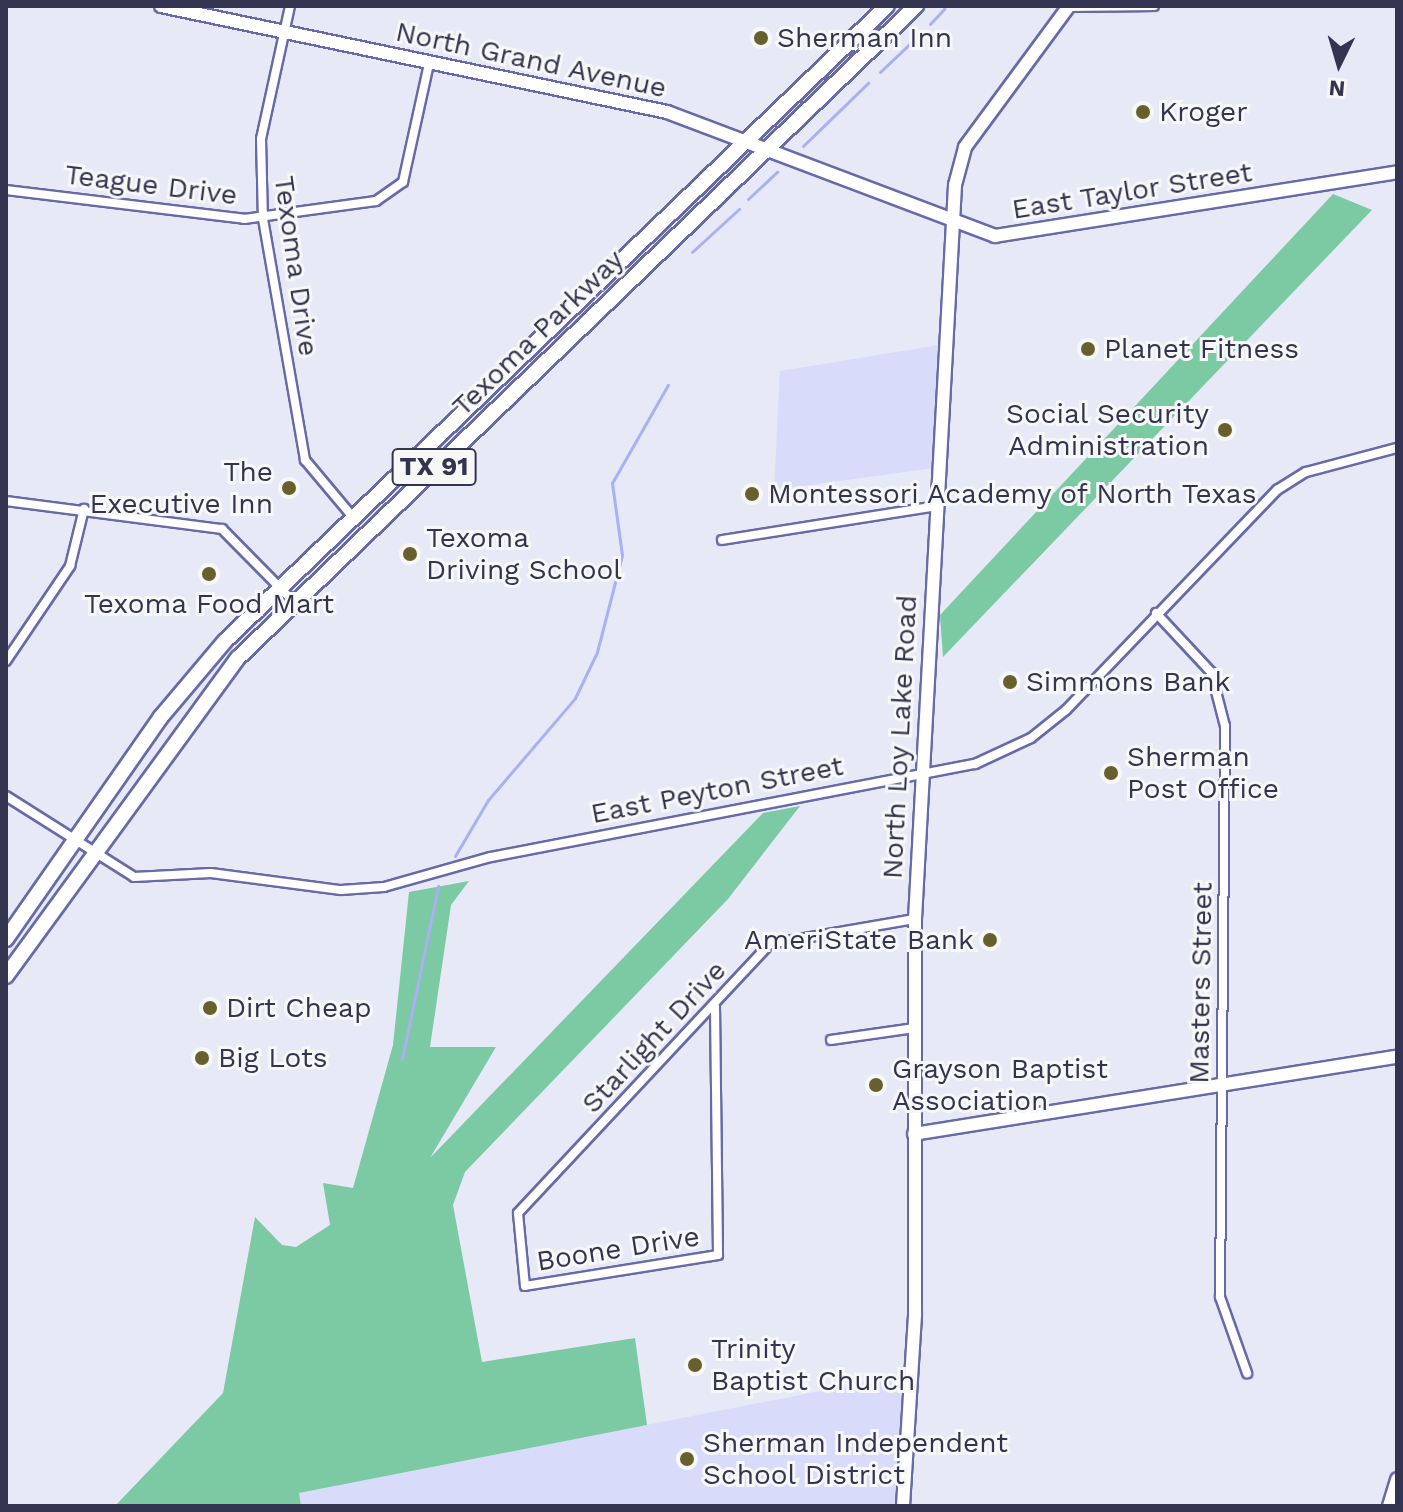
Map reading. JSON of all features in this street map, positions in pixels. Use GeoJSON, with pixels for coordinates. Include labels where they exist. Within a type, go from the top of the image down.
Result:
{"type":"FeatureCollection","features":[{"type":"Feature","properties":{"kind":"main road","name":"Texoma Parkway"},"geometry":{"type":"LineString","coordinates":[[6,939],[161,717],[280,585],[887,6]]}},
{"type":"Feature","properties":{"kind":"main road","name":"Texoma Parkway"},"geometry":{"type":"LineString","coordinates":[[6,976],[177,732],[293,601],[916,6]]}},
{"type":"Feature","properties":{"kind":"street","name":"North Grand Avenue"},"geometry":{"type":"LineString","coordinates":[[161,6],[667,112],[747,139]]}},
{"type":"Feature","properties":{"kind":"street","name":"Texoma Drive"},"geometry":{"type":"LineString","coordinates":[[290,6],[261,139],[263,219],[305,460],[352,516]]}},
{"type":"Feature","properties":{"kind":"street"},"geometry":{"type":"LineString","coordinates":[[1068,6],[1154,6]]}},
{"type":"Feature","properties":{"kind":"street","name":"North Loy Lake Road"},"geometry":{"type":"LineString","coordinates":[[903,1506],[915,1313],[915,919],[951,225],[965,147],[1068,6]]}},
{"type":"Feature","properties":{"kind":"street","name":"Teague Drive"},"geometry":{"type":"LineString","coordinates":[[6,190],[263,219],[376,201],[395,191],[407,169],[429,64]]}},
{"type":"Feature","properties":{"kind":"street","name":"East Taylor Street"},"geometry":{"type":"LineString","coordinates":[[747,139],[951,225],[995,236],[1397,172]]}},
{"type":"Feature","properties":{"kind":"street","name":"East Peyton Street"},"geometry":{"type":"LineString","coordinates":[[6,796],[90,854],[134,877],[211,873],[302,887],[384,887],[491,857],[975,764],[1040,733],[1277,490],[1306,472],[1397,448]]}},
{"type":"Feature","properties":{"kind":"street"},"geometry":{"type":"LineString","coordinates":[[6,501],[222,529],[293,601]]}},
{"type":"Feature","properties":{"kind":"street"},"geometry":{"type":"LineString","coordinates":[[722,540],[936,506]]}},
{"type":"Feature","properties":{"kind":"street"},"geometry":{"type":"LineString","coordinates":[[6,661],[70,566],[84,509]]}},
{"type":"Feature","properties":{"kind":"street","name":"Masters Street"},"geometry":{"type":"LineString","coordinates":[[1156,613],[1211,672],[1225,726],[1220,1297],[1247,1373]]}},
{"type":"Feature","properties":{"kind":"street","name":"Starlight Drive"},"geometry":{"type":"LineString","coordinates":[[525,1286],[518,1213],[715,1007],[770,944],[915,919]]}},
{"type":"Feature","properties":{"kind":"street","name":"Boone Drive"},"geometry":{"type":"LineString","coordinates":[[525,1286],[718,1255],[715,1007]]}},
{"type":"Feature","properties":{"kind":"street"},"geometry":{"type":"LineString","coordinates":[[831,1040],[914,1028]]}},
{"type":"Feature","properties":{"kind":"street"},"geometry":{"type":"LineString","coordinates":[[914,1134],[1397,1057]]}},
{"type":"Feature","properties":{"kind":"street"},"geometry":{"type":"LineString","coordinates":[[1389,1506],[1397,1479]]}},
{"type":"Feature","properties":{"kind":"shaded area"},"geometry":{"type":"Polygon","coordinates":[[[939,345],[934,468],[774,490],[780,371],[939,345]]]}},
{"type":"Feature","properties":{"kind":"shaded area","name":"Sherman Independent School District"},"geometry":{"type":"Polygon","coordinates":[[[907,1374],[897,1506],[301,1506],[299,1493],[907,1374]]]}},
{"type":"Feature","properties":{"kind":"green space"},"geometry":{"type":"Polygon","coordinates":[[[1333,194],[1372,210],[943,657],[940,615],[1333,194]]]}},
{"type":"Feature","properties":{"kind":"green space"},"geometry":{"type":"Polygon","coordinates":[[[800,806],[728,899],[465,1172],[453,1205],[482,1362],[635,1338],[647,1425],[299,1493],[301,1506],[115,1506],[223,1393],[255,1217],[282,1245],[296,1247],[330,1225],[323,1183],[353,1188],[393,1045],[409,892],[469,881],[451,905],[430,1047],[496,1047],[430,1158],[763,813],[800,806]]]}},
{"type":"Feature","properties":{"kind":"waterway"},"geometry":{"type":"LineString","coordinates":[[930,24],[944,9]]}},
{"type":"Feature","properties":{"kind":"waterway"},"geometry":{"type":"LineString","coordinates":[[880,72],[920,34]]}},
{"type":"Feature","properties":{"kind":"waterway"},"geometry":{"type":"LineString","coordinates":[[803,146],[868,83]]}},
{"type":"Feature","properties":{"kind":"waterway"},"geometry":{"type":"LineString","coordinates":[[748,199],[777,172]]}},
{"type":"Feature","properties":{"kind":"waterway"},"geometry":{"type":"LineString","coordinates":[[692,252],[739,209]]}},
{"type":"Feature","properties":{"kind":"waterway"},"geometry":{"type":"LineString","coordinates":[[455,856],[488,800],[575,698],[597,652],[622,555],[612,483],[668,385]]}},
{"type":"Feature","properties":{"kind":"waterway"},"geometry":{"type":"LineString","coordinates":[[402,1059],[438,886]]}},
{"type":"Feature","properties":{"kind":"place","name":"Sherman Inn"},"geometry":{"type":"Point","coordinates":[761,38]}},
{"type":"Feature","properties":{"kind":"place","name":"Kroger"},"geometry":{"type":"Point","coordinates":[1143,112]}},
{"type":"Feature","properties":{"kind":"place","name":"Planet Fitness"},"geometry":{"type":"Point","coordinates":[1088,349]}},
{"type":"Feature","properties":{"kind":"place","name":"Social Security Administration"},"geometry":{"type":"Point","coordinates":[1225,430]}},
{"type":"Feature","properties":{"kind":"place","name":"The Executive Inn"},"geometry":{"type":"Point","coordinates":[289,488]}},
{"type":"Feature","properties":{"kind":"place","name":"Montessori Academy of North Texas"},"geometry":{"type":"Point","coordinates":[752,494]}},
{"type":"Feature","properties":{"kind":"place","name":"Texoma Driving School"},"geometry":{"type":"Point","coordinates":[410,554]}},
{"type":"Feature","properties":{"kind":"place","name":"Texoma Food Mart"},"geometry":{"type":"Point","coordinates":[209,574]}},
{"type":"Feature","properties":{"kind":"place","name":"Simmons Bank"},"geometry":{"type":"Point","coordinates":[1010,682]}},
{"type":"Feature","properties":{"kind":"place","name":"Sherman Post Office"},"geometry":{"type":"Point","coordinates":[1111,773]}},
{"type":"Feature","properties":{"kind":"place","name":"AmeriState Bank"},"geometry":{"type":"Point","coordinates":[990,940]}},
{"type":"Feature","properties":{"kind":"place","name":"Dirt Cheap"},"geometry":{"type":"Point","coordinates":[210,1008]}},
{"type":"Feature","properties":{"kind":"place","name":"Big Lots"},"geometry":{"type":"Point","coordinates":[202,1058]}},
{"type":"Feature","properties":{"kind":"place","name":"Grayson Baptist Association"},"geometry":{"type":"Point","coordinates":[876,1085]}},
{"type":"Feature","properties":{"kind":"place","name":"Trinity Baptist Church"},"geometry":{"type":"Point","coordinates":[695,1365]}},
{"type":"Feature","properties":{"kind":"place","name":"Sherman Independent School District"},"geometry":{"type":"Point","coordinates":[687,1459]}}]}
